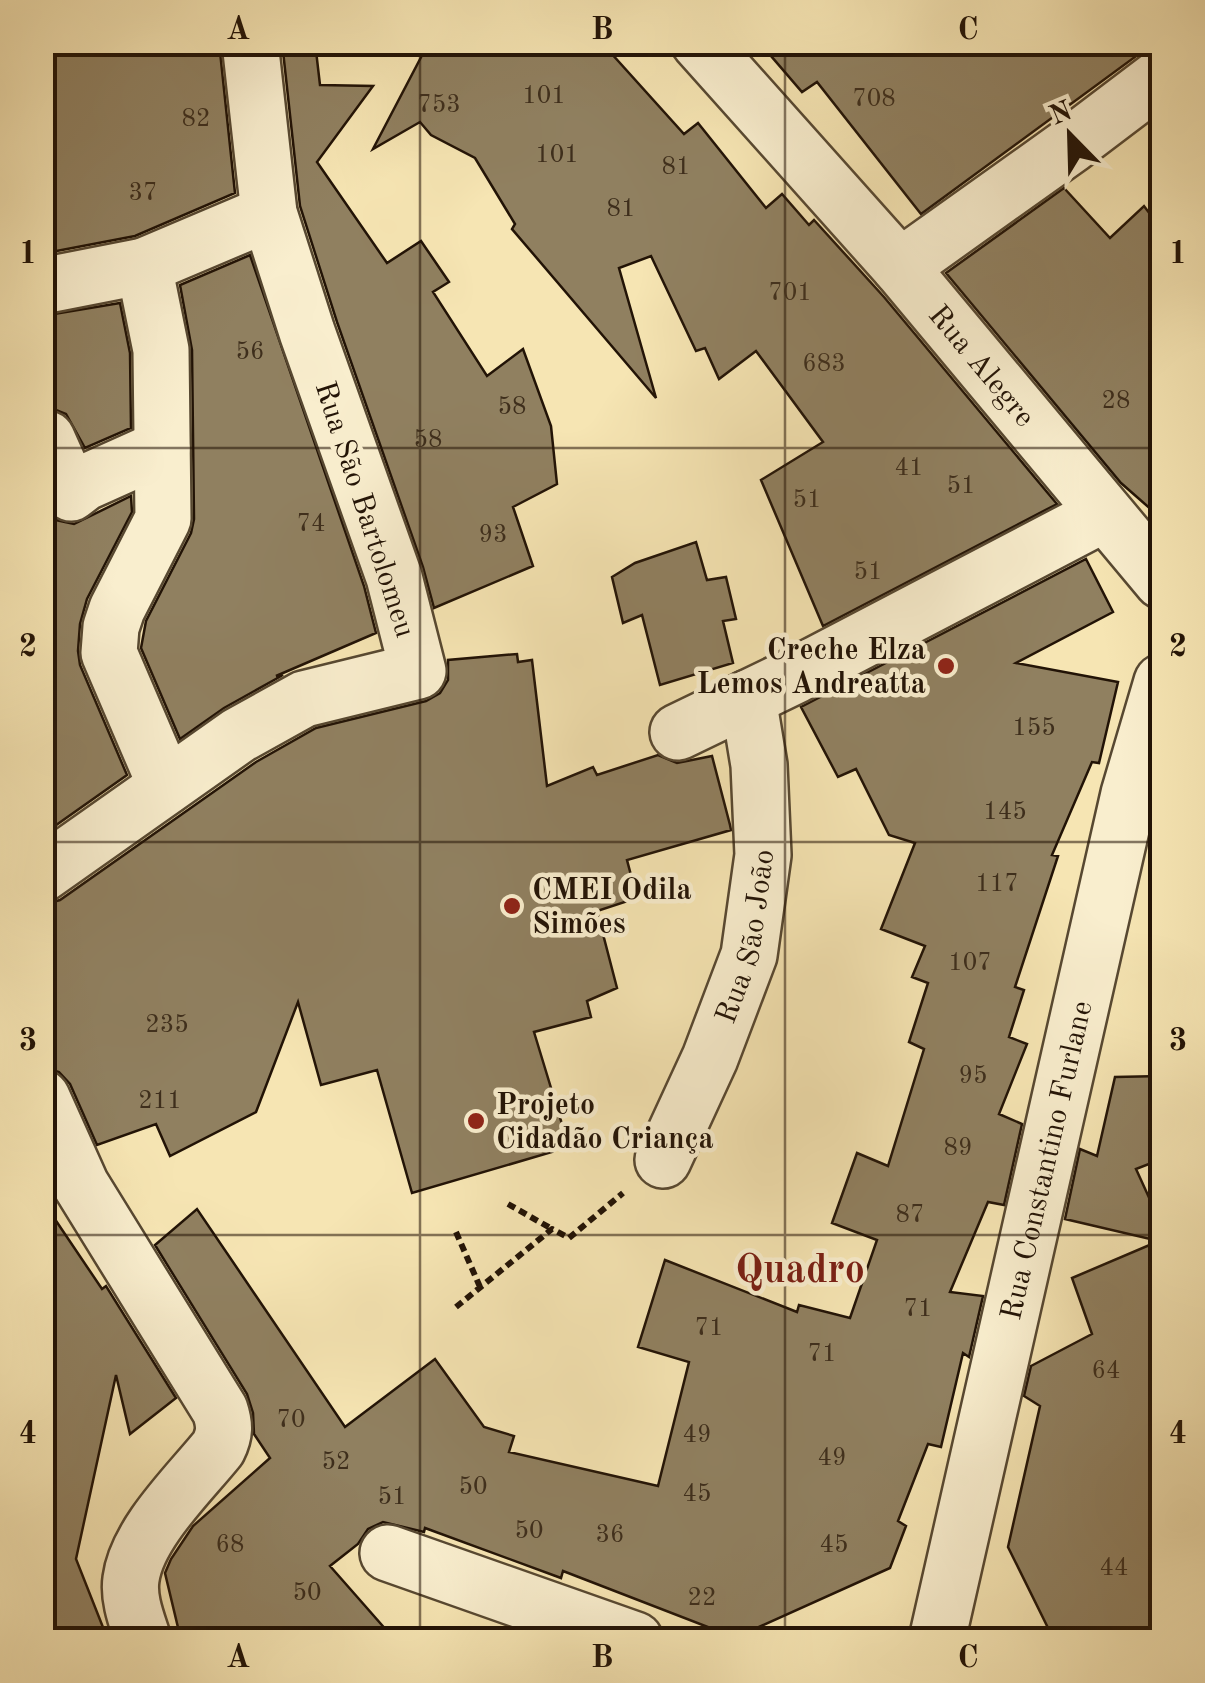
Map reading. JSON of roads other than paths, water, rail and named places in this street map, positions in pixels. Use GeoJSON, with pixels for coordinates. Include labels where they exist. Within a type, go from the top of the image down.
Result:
{"type":"FeatureCollection","features":[{"type":"Feature","properties":{"kind":"street","name":"Rua São Bartolomeu"},"geometry":{"type":"LineString","coordinates":[[42,874],[240,735],[304,699],[418,671],[394,577],[268,213],[250,42]]}},
{"type":"Feature","properties":{"kind":"street","name":"Rua Alegre"},"geometry":{"type":"LineString","coordinates":[[719,53],[800,155],[900,266],[1162,581]]}},
{"type":"Feature","properties":{"kind":"street"},"geometry":{"type":"LineString","coordinates":[[900,266],[1072,145],[1162,76]]}},
{"type":"Feature","properties":{"kind":"street"},"geometry":{"type":"LineString","coordinates":[[42,286],[144,266],[268,213]]}},
{"type":"Feature","properties":{"kind":"street"},"geometry":{"type":"LineString","coordinates":[[144,266],[161,350],[163,520],[117,609],[110,627],[109,654],[166,786]]}},
{"type":"Feature","properties":{"kind":"street"},"geometry":{"type":"LineString","coordinates":[[47,439],[72,493],[84,483],[162,448]]}},
{"type":"Feature","properties":{"kind":"street"},"geometry":{"type":"LineString","coordinates":[[678,732],[1104,514]]}},
{"type":"Feature","properties":{"kind":"street","name":"Rua Constantino Furlane"},"geometry":{"type":"LineString","coordinates":[[937,1640],[1130,794],[1162,682]]}},
{"type":"Feature","properties":{"kind":"street","name":"Rua São João"},"geometry":{"type":"LineString","coordinates":[[664,1160],[710,1058],[749,955],[763,855],[759,765],[748,698]]}},
{"type":"Feature","properties":{"kind":"street"},"geometry":{"type":"LineString","coordinates":[[42,1098],[81,1186],[224,1422],[224,1436],[218,1448],[153,1528],[136,1558],[130,1581],[132,1605],[143,1640]]}},
{"type":"Feature","properties":{"kind":"street"},"geometry":{"type":"LineString","coordinates":[[388,1553],[635,1640]]}},
{"type":"Feature","properties":{"kind":"place","name":"Creche Elza Lemos Andreatta"},"geometry":{"type":"Point","coordinates":[946,666]}},
{"type":"Feature","properties":{"kind":"place","name":"CMEI Odila Simões"},"geometry":{"type":"Point","coordinates":[512,906]}},
{"type":"Feature","properties":{"kind":"place","name":"Projeto Cidadão Criança"},"geometry":{"type":"Point","coordinates":[476,1121]}},
{"type":"Feature","properties":{"kind":"district","name":"Quadro"},"geometry":{"type":"Point","coordinates":[800,1268]}}]}
